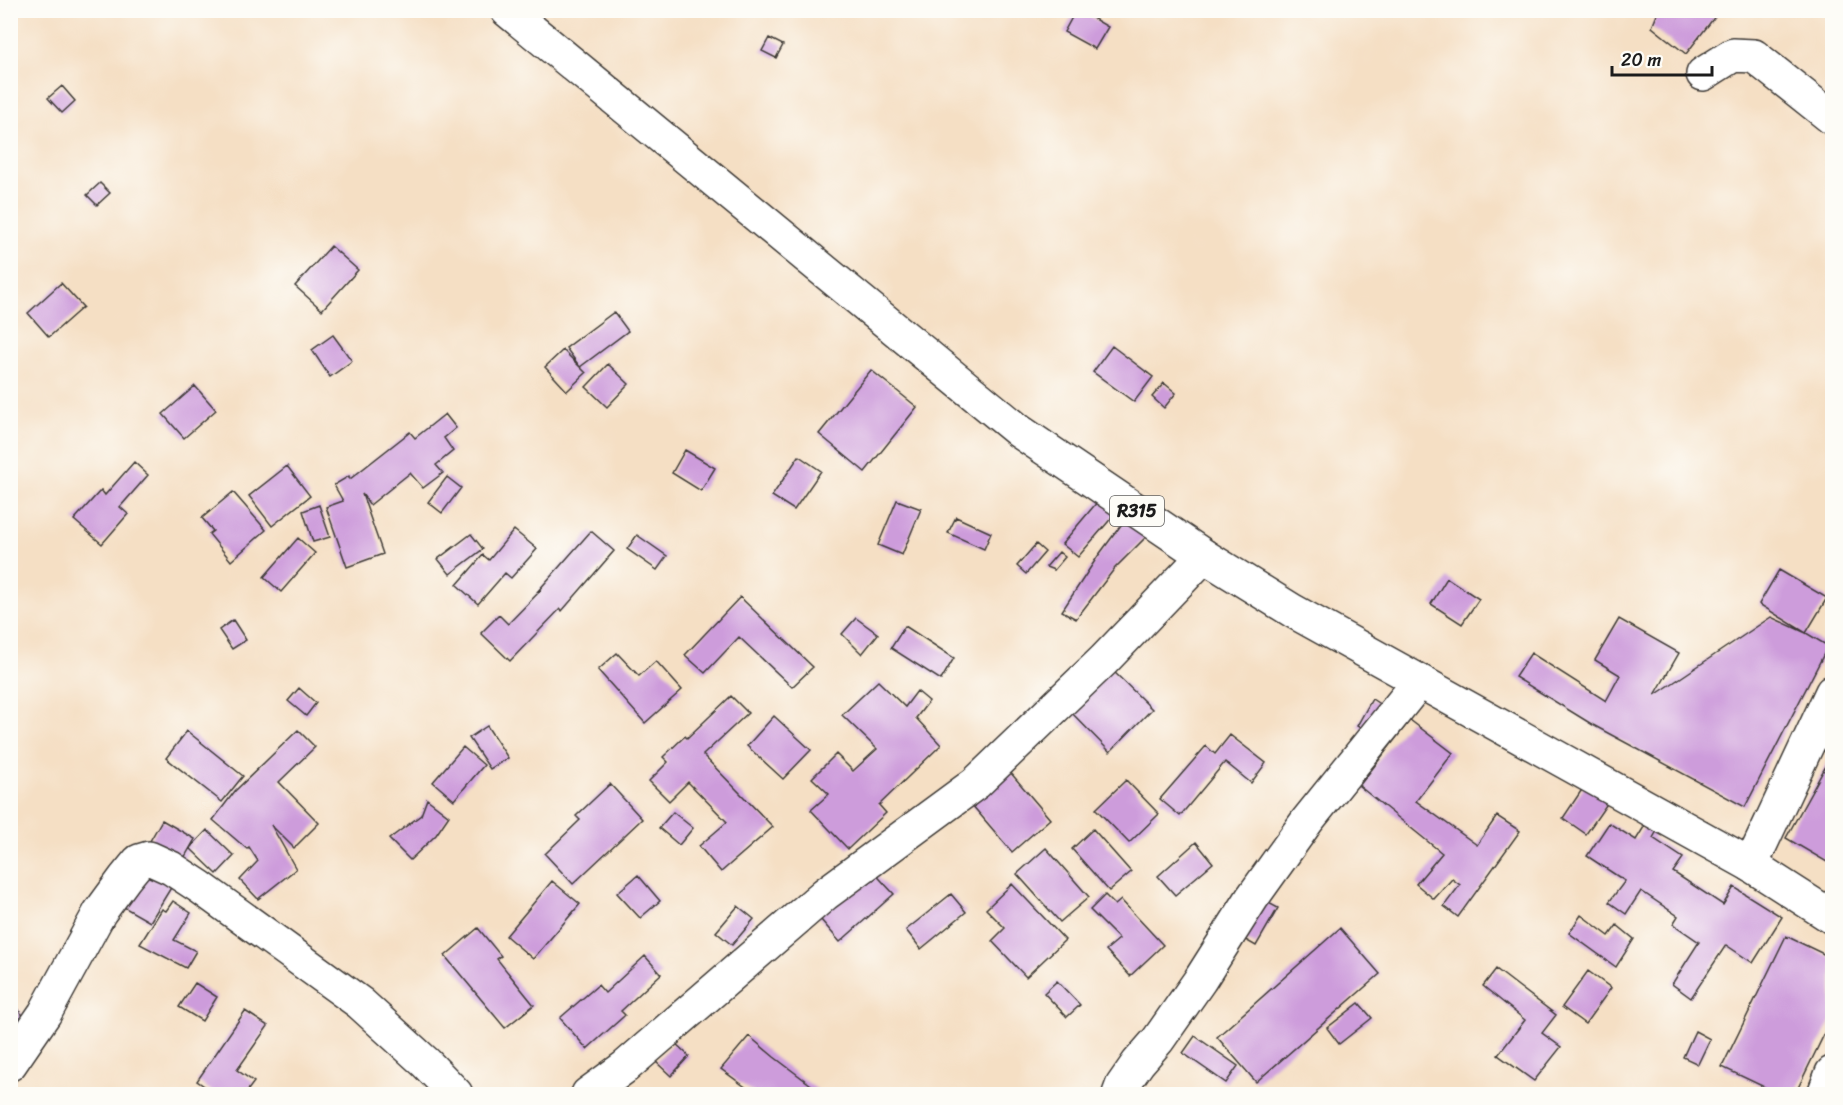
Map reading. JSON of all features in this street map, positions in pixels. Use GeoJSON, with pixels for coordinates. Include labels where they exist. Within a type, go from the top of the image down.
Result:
{"type":"FeatureCollection","features":[{"type":"Feature","properties":{"kind":"street","name":"R315"},"geometry":{"type":"LineString","coordinates":[[507,10],[1019,431],[1204,556],[1293,611],[1751,865],[1833,917]]}},
{"type":"Feature","properties":{"kind":"street"},"geometry":{"type":"LineString","coordinates":[[1703,74],[1733,55],[1754,56],[1833,118]]}},
{"type":"Feature","properties":{"kind":"street"},"geometry":{"type":"LineString","coordinates":[[588,1095],[625,1067],[825,894],[976,783],[1104,660],[1204,556]]}},
{"type":"Feature","properties":{"kind":"street"},"geometry":{"type":"LineString","coordinates":[[1119,1095],[1122,1086],[1200,980],[1252,898],[1307,821],[1419,682]]}},
{"type":"Feature","properties":{"kind":"street"},"geometry":{"type":"LineString","coordinates":[[1751,865],[1833,692]]}},
{"type":"Feature","properties":{"kind":"street"},"geometry":{"type":"LineString","coordinates":[[10,1064],[45,1013],[100,912],[139,861],[149,858],[171,868],[200,887],[360,1003],[426,1063],[456,1095]]}},
{"type":"Feature","properties":{"kind":"street"},"geometry":{"type":"LineString","coordinates":[[1824,1095],[1833,1073]]}},
{"type":"Feature","properties":{"kind":"building"},"geometry":{"type":"Polygon","coordinates":[[[1076,10],[1108,27],[1095,49],[1064,32],[1076,10]]]}},
{"type":"Feature","properties":{"kind":"building"},"geometry":{"type":"Polygon","coordinates":[[[1659,10],[1720,10],[1686,54],[1652,27],[1659,10]]]}},
{"type":"Feature","properties":{"kind":"building"},"geometry":{"type":"Polygon","coordinates":[[[769,38],[783,45],[776,58],[762,51],[769,38]]]}},
{"type":"Feature","properties":{"kind":"building"},"geometry":{"type":"Polygon","coordinates":[[[62,86],[75,101],[62,113],[48,98],[62,86]]]}},
{"type":"Feature","properties":{"kind":"building"},"geometry":{"type":"Polygon","coordinates":[[[100,183],[110,193],[97,205],[87,195],[100,183]]]}},
{"type":"Feature","properties":{"kind":"building"},"geometry":{"type":"Polygon","coordinates":[[[331,246],[358,270],[322,310],[295,286],[331,246]]]}},
{"type":"Feature","properties":{"kind":"building"},"geometry":{"type":"Polygon","coordinates":[[[61,283],[83,307],[49,337],[28,313],[61,283]]]}},
{"type":"Feature","properties":{"kind":"building"},"geometry":{"type":"Polygon","coordinates":[[[614,312],[628,331],[580,367],[566,348],[614,312]]]}},
{"type":"Feature","properties":{"kind":"building"},"geometry":{"type":"Polygon","coordinates":[[[333,335],[352,361],[330,377],[312,350],[333,335]]]}},
{"type":"Feature","properties":{"kind":"building"},"geometry":{"type":"Polygon","coordinates":[[[1112,346],[1153,377],[1134,402],[1093,372],[1112,346]]]}},
{"type":"Feature","properties":{"kind":"building"},"geometry":{"type":"Polygon","coordinates":[[[563,350],[586,373],[567,391],[545,367],[563,350]]]}},
{"type":"Feature","properties":{"kind":"building"},"geometry":{"type":"Polygon","coordinates":[[[608,364],[629,384],[607,407],[586,387],[608,364]]]}},
{"type":"Feature","properties":{"kind":"building"},"geometry":{"type":"Polygon","coordinates":[[[871,370],[917,407],[865,472],[819,434],[871,370]]]}},
{"type":"Feature","properties":{"kind":"building"},"geometry":{"type":"Polygon","coordinates":[[[1164,383],[1176,393],[1164,408],[1152,397],[1164,383]]]}},
{"type":"Feature","properties":{"kind":"building"},"geometry":{"type":"Polygon","coordinates":[[[195,386],[216,410],[184,438],[163,414],[195,386]]]}},
{"type":"Feature","properties":{"kind":"building"},"geometry":{"type":"Polygon","coordinates":[[[445,414],[456,428],[444,438],[453,451],[436,465],[443,473],[423,488],[410,473],[370,505],[362,494],[383,554],[347,567],[326,507],[343,501],[334,485],[349,476],[350,479],[410,432],[415,438],[445,414]]]}},
{"type":"Feature","properties":{"kind":"building"},"geometry":{"type":"Polygon","coordinates":[[[685,450],[715,468],[701,491],[672,473],[685,450]]]}},
{"type":"Feature","properties":{"kind":"building"},"geometry":{"type":"Polygon","coordinates":[[[799,456],[821,471],[794,510],[772,496],[799,456]]]}},
{"type":"Feature","properties":{"kind":"building"},"geometry":{"type":"Polygon","coordinates":[[[134,462],[148,475],[120,507],[128,514],[102,544],[74,520],[101,490],[105,495],[134,462]]]}},
{"type":"Feature","properties":{"kind":"building"},"geometry":{"type":"Polygon","coordinates":[[[287,466],[310,496],[272,526],[249,496],[287,466]]]}},
{"type":"Feature","properties":{"kind":"building"},"geometry":{"type":"Polygon","coordinates":[[[447,477],[461,488],[442,513],[428,502],[447,477]]]}},
{"type":"Feature","properties":{"kind":"building"},"geometry":{"type":"Polygon","coordinates":[[[233,492],[266,530],[231,561],[209,534],[213,531],[202,518],[233,492]]]}},
{"type":"Feature","properties":{"kind":"building"},"geometry":{"type":"Polygon","coordinates":[[[1104,494],[1120,508],[1078,557],[1062,544],[1104,494]]]}},
{"type":"Feature","properties":{"kind":"building"},"geometry":{"type":"Polygon","coordinates":[[[897,500],[921,509],[902,555],[878,545],[897,500]]]}},
{"type":"Feature","properties":{"kind":"building"},"geometry":{"type":"Polygon","coordinates":[[[319,505],[330,537],[313,542],[303,511],[319,505]]]}},
{"type":"Feature","properties":{"kind":"building"},"geometry":{"type":"Polygon","coordinates":[[[1130,513],[1154,529],[1115,568],[1076,619],[1062,611],[1098,556],[1130,513]]]}},
{"type":"Feature","properties":{"kind":"building"},"geometry":{"type":"Polygon","coordinates":[[[956,517],[991,533],[984,549],[948,533],[956,517]]]}},
{"type":"Feature","properties":{"kind":"building"},"geometry":{"type":"Polygon","coordinates":[[[514,530],[537,549],[511,578],[505,573],[478,604],[457,585],[483,555],[489,560],[514,530]]]}},
{"type":"Feature","properties":{"kind":"building"},"geometry":{"type":"Polygon","coordinates":[[[591,531],[614,551],[562,611],[560,609],[510,661],[481,633],[499,615],[508,624],[541,590],[538,591],[591,531]]]}},
{"type":"Feature","properties":{"kind":"building"},"geometry":{"type":"Polygon","coordinates":[[[471,534],[483,549],[450,574],[438,559],[471,534]]]}},
{"type":"Feature","properties":{"kind":"building"},"geometry":{"type":"Polygon","coordinates":[[[637,535],[667,556],[657,570],[627,549],[637,535]]]}},
{"type":"Feature","properties":{"kind":"building"},"geometry":{"type":"Polygon","coordinates":[[[298,538],[315,553],[281,592],[264,577],[298,538]]]}},
{"type":"Feature","properties":{"kind":"building"},"geometry":{"type":"Polygon","coordinates":[[[1036,544],[1045,552],[1026,574],[1017,566],[1036,544]]]}},
{"type":"Feature","properties":{"kind":"building"},"geometry":{"type":"Polygon","coordinates":[[[1059,552],[1065,557],[1054,570],[1046,567],[1059,552]]]}},
{"type":"Feature","properties":{"kind":"building"},"geometry":{"type":"Polygon","coordinates":[[[1779,570],[1827,598],[1806,633],[1759,604],[1779,570]]]}},
{"type":"Feature","properties":{"kind":"building"},"geometry":{"type":"Polygon","coordinates":[[[1447,578],[1479,599],[1462,624],[1431,604],[1447,578]]]}},
{"type":"Feature","properties":{"kind":"building"},"geometry":{"type":"Polygon","coordinates":[[[740,597],[813,667],[792,687],[739,637],[705,673],[685,655],[740,597]]]}},
{"type":"Feature","properties":{"kind":"building"},"geometry":{"type":"Polygon","coordinates":[[[1771,617],[1828,646],[1745,807],[1593,725],[1515,677],[1531,653],[1606,701],[1620,675],[1595,660],[1619,619],[1679,653],[1655,695],[1771,617]]]}},
{"type":"Feature","properties":{"kind":"building"},"geometry":{"type":"Polygon","coordinates":[[[856,618],[878,634],[862,654],[842,634],[856,618]]]}},
{"type":"Feature","properties":{"kind":"building"},"geometry":{"type":"Polygon","coordinates":[[[233,620],[246,640],[232,649],[219,630],[233,620]]]}},
{"type":"Feature","properties":{"kind":"building"},"geometry":{"type":"Polygon","coordinates":[[[905,626],[954,658],[941,680],[891,648],[905,626]]]}},
{"type":"Feature","properties":{"kind":"building"},"geometry":{"type":"Polygon","coordinates":[[[617,653],[639,676],[656,661],[682,690],[645,723],[598,670],[617,653]]]}},
{"type":"Feature","properties":{"kind":"building"},"geometry":{"type":"Polygon","coordinates":[[[1109,667],[1152,709],[1110,752],[1068,709],[1109,667]]]}},
{"type":"Feature","properties":{"kind":"building"},"geometry":{"type":"Polygon","coordinates":[[[878,681],[905,707],[917,691],[929,701],[916,718],[941,745],[879,805],[886,813],[848,849],[811,810],[829,794],[812,778],[836,754],[853,771],[877,749],[842,715],[878,681]]]}},
{"type":"Feature","properties":{"kind":"building"},"geometry":{"type":"Polygon","coordinates":[[[299,688],[316,703],[306,716],[288,701],[299,688]]]}},
{"type":"Feature","properties":{"kind":"building"},"geometry":{"type":"Polygon","coordinates":[[[731,696],[748,713],[703,755],[773,827],[721,872],[699,846],[727,822],[688,782],[669,801],[649,781],[668,762],[663,757],[685,736],[687,738],[731,696]]]}},
{"type":"Feature","properties":{"kind":"building"},"geometry":{"type":"Polygon","coordinates":[[[1372,699],[1390,711],[1374,736],[1357,726],[1372,699]]]}},
{"type":"Feature","properties":{"kind":"building"},"geometry":{"type":"Polygon","coordinates":[[[774,716],[811,750],[783,779],[747,746],[774,716]]]}},
{"type":"Feature","properties":{"kind":"building"},"geometry":{"type":"Polygon","coordinates":[[[1410,720],[1453,753],[1416,801],[1477,845],[1497,816],[1520,831],[1458,917],[1444,906],[1460,885],[1452,879],[1434,899],[1416,884],[1442,853],[1359,786],[1410,720]]]}},
{"type":"Feature","properties":{"kind":"building"},"geometry":{"type":"Polygon","coordinates":[[[487,726],[508,758],[490,769],[469,738],[487,726]]]}},
{"type":"Feature","properties":{"kind":"building"},"geometry":{"type":"Polygon","coordinates":[[[298,730],[315,747],[279,782],[319,823],[294,848],[271,825],[296,869],[258,899],[240,880],[258,861],[249,847],[247,849],[213,820],[235,791],[298,730]]]}},
{"type":"Feature","properties":{"kind":"building"},"geometry":{"type":"Polygon","coordinates":[[[187,731],[243,776],[222,802],[166,758],[187,731]]]}},
{"type":"Feature","properties":{"kind":"building"},"geometry":{"type":"Polygon","coordinates":[[[1230,735],[1266,763],[1251,783],[1225,762],[1180,816],[1160,799],[1206,746],[1215,754],[1230,735]]]}},
{"type":"Feature","properties":{"kind":"building"},"geometry":{"type":"Polygon","coordinates":[[[463,747],[484,765],[454,800],[433,782],[463,747]]]}},
{"type":"Feature","properties":{"kind":"building"},"geometry":{"type":"Polygon","coordinates":[[[1832,755],[1832,865],[1786,838],[1832,755]]]}},
{"type":"Feature","properties":{"kind":"building"},"geometry":{"type":"Polygon","coordinates":[[[1004,765],[1050,819],[1012,852],[966,798],[1004,765]]]}},
{"type":"Feature","properties":{"kind":"building"},"geometry":{"type":"Polygon","coordinates":[[[1589,779],[1613,795],[1586,834],[1563,818],[1589,779]]]}},
{"type":"Feature","properties":{"kind":"building"},"geometry":{"type":"Polygon","coordinates":[[[1126,780],[1159,814],[1129,843],[1096,809],[1126,780]]]}},
{"type":"Feature","properties":{"kind":"building"},"geometry":{"type":"Polygon","coordinates":[[[610,784],[642,819],[573,884],[545,854],[580,820],[576,816],[610,784]]]}},
{"type":"Feature","properties":{"kind":"building"},"geometry":{"type":"Polygon","coordinates":[[[427,799],[449,816],[436,835],[410,860],[389,839],[421,815],[427,799]]]}},
{"type":"Feature","properties":{"kind":"building"},"geometry":{"type":"Polygon","coordinates":[[[673,812],[693,828],[679,845],[659,828],[673,812]]]}},
{"type":"Feature","properties":{"kind":"building"},"geometry":{"type":"Polygon","coordinates":[[[162,820],[195,839],[183,860],[150,841],[162,820]]]}},
{"type":"Feature","properties":{"kind":"building"},"geometry":{"type":"Polygon","coordinates":[[[1647,822],[1658,829],[1653,838],[1683,858],[1673,872],[1723,905],[1734,887],[1782,917],[1753,963],[1726,945],[1691,998],[1672,984],[1699,942],[1673,924],[1678,916],[1641,891],[1626,914],[1609,902],[1625,881],[1587,856],[1609,823],[1636,840],[1647,822]]]}},
{"type":"Feature","properties":{"kind":"building"},"geometry":{"type":"Polygon","coordinates":[[[1093,829],[1131,872],[1109,891],[1072,849],[1093,829]]]}},
{"type":"Feature","properties":{"kind":"building"},"geometry":{"type":"Polygon","coordinates":[[[207,830],[234,856],[217,874],[190,848],[207,830]]]}},
{"type":"Feature","properties":{"kind":"building"},"geometry":{"type":"Polygon","coordinates":[[[1196,842],[1213,863],[1175,895],[1158,876],[1196,842]]]}},
{"type":"Feature","properties":{"kind":"building"},"geometry":{"type":"Polygon","coordinates":[[[1046,848],[1089,897],[1060,922],[1017,874],[1046,848]]]}},
{"type":"Feature","properties":{"kind":"building"},"geometry":{"type":"Polygon","coordinates":[[[868,866],[894,894],[840,942],[815,913],[868,866]]]}},
{"type":"Feature","properties":{"kind":"building"},"geometry":{"type":"Polygon","coordinates":[[[144,869],[172,886],[150,922],[122,906],[144,869]]]}},
{"type":"Feature","properties":{"kind":"building"},"geometry":{"type":"Polygon","coordinates":[[[638,875],[660,901],[640,918],[617,893],[638,875]]]}},
{"type":"Feature","properties":{"kind":"building"},"geometry":{"type":"Polygon","coordinates":[[[552,881],[580,904],[533,959],[506,936],[552,881]]]}},
{"type":"Feature","properties":{"kind":"building"},"geometry":{"type":"Polygon","coordinates":[[[1012,884],[1065,940],[1026,977],[992,941],[1005,928],[986,909],[1012,884]]]}},
{"type":"Feature","properties":{"kind":"building"},"geometry":{"type":"Polygon","coordinates":[[[951,894],[966,912],[921,949],[906,930],[951,894]]]}},
{"type":"Feature","properties":{"kind":"building"},"geometry":{"type":"Polygon","coordinates":[[[1105,895],[1115,905],[1121,900],[1163,945],[1130,976],[1106,950],[1119,939],[1090,910],[1105,895]]]}},
{"type":"Feature","properties":{"kind":"building"},"geometry":{"type":"Polygon","coordinates":[[[1263,900],[1278,908],[1256,946],[1242,938],[1263,900]]]}},
{"type":"Feature","properties":{"kind":"building"},"geometry":{"type":"Polygon","coordinates":[[[173,901],[191,913],[174,940],[196,951],[186,968],[140,944],[162,909],[166,911],[173,901]]]}},
{"type":"Feature","properties":{"kind":"building"},"geometry":{"type":"Polygon","coordinates":[[[738,906],[754,919],[732,945],[716,932],[738,906]]]}},
{"type":"Feature","properties":{"kind":"building"},"geometry":{"type":"Polygon","coordinates":[[[1581,915],[1609,936],[1617,925],[1634,939],[1616,967],[1569,933],[1581,915]]]}},
{"type":"Feature","properties":{"kind":"building"},"geometry":{"type":"Polygon","coordinates":[[[478,928],[501,956],[497,959],[534,1005],[505,1028],[445,956],[478,928]]]}},
{"type":"Feature","properties":{"kind":"building"},"geometry":{"type":"Polygon","coordinates":[[[1340,928],[1380,974],[1256,1082],[1217,1037],[1340,928]]]}},
{"type":"Feature","properties":{"kind":"building"},"geometry":{"type":"Polygon","coordinates":[[[1786,936],[1832,958],[1832,1018],[1795,1094],[1779,1094],[1722,1067],[1786,936]]]}},
{"type":"Feature","properties":{"kind":"building"},"geometry":{"type":"Polygon","coordinates":[[[645,956],[661,974],[621,1011],[625,1015],[587,1049],[560,1018],[598,985],[605,993],[645,956]]]}},
{"type":"Feature","properties":{"kind":"building"},"geometry":{"type":"Polygon","coordinates":[[[1496,969],[1556,1015],[1542,1033],[1561,1047],[1534,1081],[1498,1055],[1525,1020],[1483,986],[1496,969]]]}},
{"type":"Feature","properties":{"kind":"building"},"geometry":{"type":"Polygon","coordinates":[[[1588,971],[1611,988],[1585,1024],[1562,1007],[1588,971]]]}},
{"type":"Feature","properties":{"kind":"building"},"geometry":{"type":"Polygon","coordinates":[[[1057,981],[1080,1005],[1067,1017],[1044,993],[1057,981]]]}},
{"type":"Feature","properties":{"kind":"building"},"geometry":{"type":"Polygon","coordinates":[[[195,983],[217,997],[202,1021],[179,1007],[195,983]]]}},
{"type":"Feature","properties":{"kind":"building"},"geometry":{"type":"Polygon","coordinates":[[[10,1001],[30,1023],[10,1040],[10,1001]]]}},
{"type":"Feature","properties":{"kind":"building"},"geometry":{"type":"Polygon","coordinates":[[[1359,1003],[1372,1018],[1339,1044],[1327,1028],[1359,1003]]]}},
{"type":"Feature","properties":{"kind":"building"},"geometry":{"type":"Polygon","coordinates":[[[245,1011],[268,1026],[237,1070],[254,1082],[245,1094],[216,1094],[197,1081],[245,1011]]]}},
{"type":"Feature","properties":{"kind":"building"},"geometry":{"type":"Polygon","coordinates":[[[1695,1031],[1710,1039],[1698,1064],[1683,1057],[1695,1031]]]}},
{"type":"Feature","properties":{"kind":"building"},"geometry":{"type":"Polygon","coordinates":[[[749,1036],[823,1094],[755,1094],[721,1069],[749,1036]]]}},
{"type":"Feature","properties":{"kind":"building"},"geometry":{"type":"Polygon","coordinates":[[[1195,1036],[1238,1066],[1226,1083],[1183,1053],[1195,1036]]]}},
{"type":"Feature","properties":{"kind":"building"},"geometry":{"type":"Polygon","coordinates":[[[674,1042],[689,1056],[671,1076],[656,1062],[674,1042]]]}}]}
